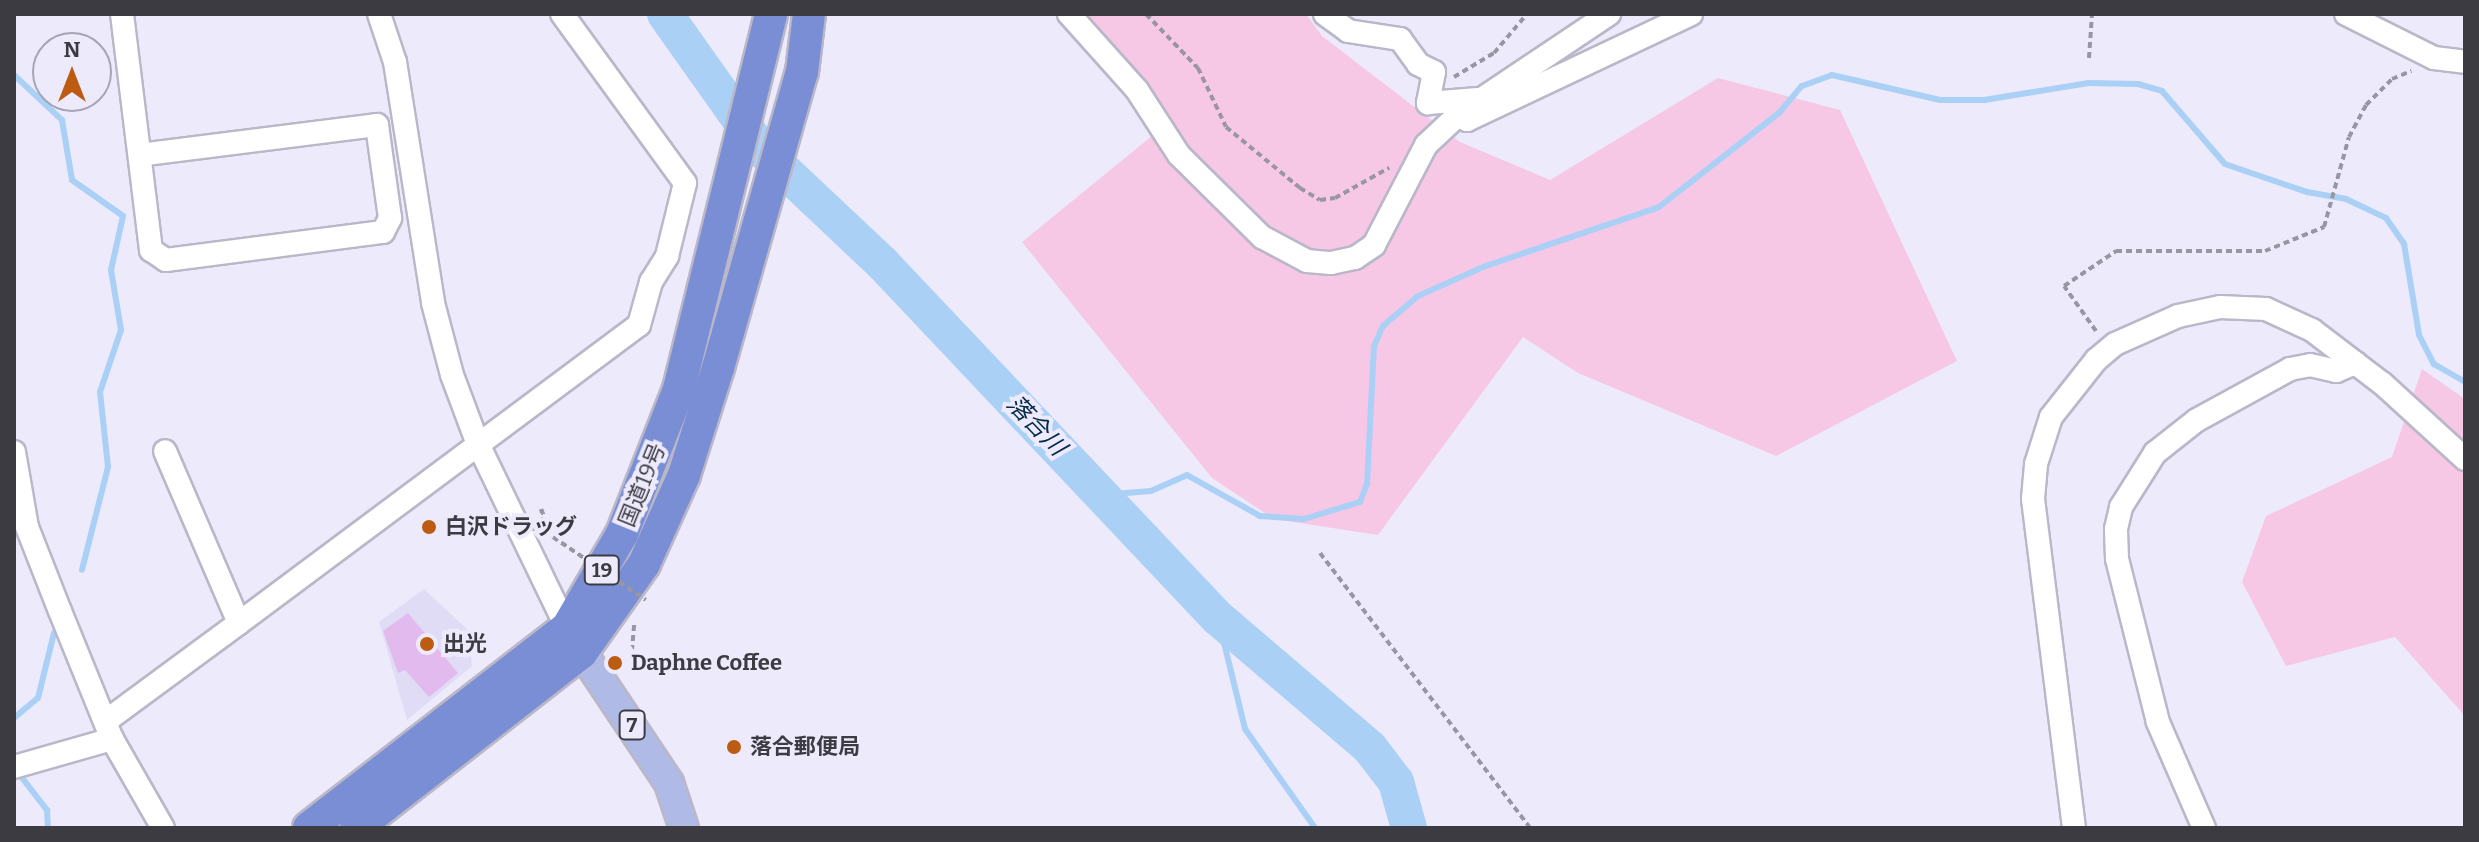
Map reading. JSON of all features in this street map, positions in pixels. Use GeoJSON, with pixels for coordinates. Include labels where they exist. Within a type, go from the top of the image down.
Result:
{"type":"FeatureCollection","features":[{"type":"Feature","properties":{"kind":"highway","name":"国道19号"},"geometry":{"type":"LineString","coordinates":[[309,828],[574,641],[654,460],[679,389],[771,14]]}},
{"type":"Feature","properties":{"kind":"highway","name":"国道19号"},"geometry":{"type":"LineString","coordinates":[[356,828],[574,641],[644,564],[684,475],[802,72],[809,14]]}},
{"type":"Feature","properties":{"kind":"main road","name":"7"},"geometry":{"type":"LineString","coordinates":[[574,641],[669,783],[684,828]]}},
{"type":"Feature","properties":{"kind":"street"},"geometry":{"type":"LineString","coordinates":[[122,14],[151,250],[166,260],[383,232],[390,218],[377,125],[141,155]]}},
{"type":"Feature","properties":{"kind":"street"},"geometry":{"type":"LineString","coordinates":[[379,14],[395,62],[433,303],[452,375],[478,444],[574,641]]}},
{"type":"Feature","properties":{"kind":"street"},"geometry":{"type":"LineString","coordinates":[[18,767],[109,730],[239,623],[639,325],[651,282],[667,256],[685,183],[562,14]]}},
{"type":"Feature","properties":{"kind":"street"},"geometry":{"type":"LineString","coordinates":[[1069,14],[1137,90],[1179,155],[1262,237],[1307,261],[1355,258],[1374,245],[1426,145],[1478,99],[1609,14]]}},
{"type":"Feature","properties":{"kind":"street"},"geometry":{"type":"LineString","coordinates":[[1325,14],[1348,31],[1400,39],[1418,64],[1434,72],[1428,103],[1453,97],[1478,99]]}},
{"type":"Feature","properties":{"kind":"street"},"geometry":{"type":"LineString","coordinates":[[1458,115],[1467,120],[1691,14]]}},
{"type":"Feature","properties":{"kind":"street"},"geometry":{"type":"LineString","coordinates":[[2346,14],[2434,58],[2465,62]]}},
{"type":"Feature","properties":{"kind":"street"},"geometry":{"type":"LineString","coordinates":[[2074,828],[2033,499],[2036,464],[2051,417],[2096,360],[2158,323],[2199,309],[2232,307],[2288,317],[2355,363],[2465,458]]}},
{"type":"Feature","properties":{"kind":"street"},"geometry":{"type":"LineString","coordinates":[[2204,828],[2154,707],[2117,559],[2116,529],[2121,507],[2155,453],[2197,420],[2290,369],[2310,365],[2336,371],[2355,363]]}},
{"type":"Feature","properties":{"kind":"street"},"geometry":{"type":"LineString","coordinates":[[165,451],[239,623]]}},
{"type":"Feature","properties":{"kind":"street"},"geometry":{"type":"LineString","coordinates":[[14,452],[27,527],[109,730],[163,828]]}},
{"type":"Feature","properties":{"kind":"path"},"geometry":{"type":"LineString","coordinates":[[1146,14],[1198,68],[1226,127],[1300,188],[1320,200],[1335,198],[1383,176],[1392,165]]}},
{"type":"Feature","properties":{"kind":"path"},"geometry":{"type":"LineString","coordinates":[[1428,103],[1438,86],[1494,53],[1527,14]]}},
{"type":"Feature","properties":{"kind":"path"},"geometry":{"type":"LineString","coordinates":[[2089,58],[2092,14]]}},
{"type":"Feature","properties":{"kind":"path"},"geometry":{"type":"LineString","coordinates":[[2096,360],[2092,342],[2097,330],[2064,286],[2097,260],[2136,250],[2265,251],[2324,227],[2349,137],[2366,105],[2392,79],[2434,58]]}},
{"type":"Feature","properties":{"kind":"path"},"geometry":{"type":"LineString","coordinates":[[546,530],[541,509],[553,537],[646,600],[635,620],[631,661]]}},
{"type":"Feature","properties":{"kind":"path"},"geometry":{"type":"LineString","coordinates":[[1320,553],[1530,828]]}},
{"type":"Feature","properties":{"kind":"shaded area"},"geometry":{"type":"Polygon","coordinates":[[[1083,14],[1306,14],[1322,36],[1460,142],[1550,180],[1718,78],[1840,110],[1957,361],[1776,456],[1578,373],[1523,337],[1378,535],[1274,519],[1212,478],[1022,242],[1169,122],[1131,66],[1083,14]]]}},
{"type":"Feature","properties":{"kind":"shaded area"},"geometry":{"type":"Polygon","coordinates":[[[2422,369],[2465,399],[2465,716],[2395,637],[2286,666],[2242,582],[2266,516],[2392,457],[2422,369]]]}},
{"type":"Feature","properties":{"kind":"shaded area","name":"出光"},"geometry":{"type":"Polygon","coordinates":[[[424,589],[469,631],[472,666],[407,720],[379,622],[424,589]]]}},
{"type":"Feature","properties":{"kind":"building"},"geometry":{"type":"Polygon","coordinates":[[[408,613],[458,673],[429,697],[405,670],[398,673],[383,631],[408,613]]]}},
{"type":"Feature","properties":{"kind":"waterway","name":"落合川"},"geometry":{"type":"LineString","coordinates":[[665,14],[760,148],[883,264],[1218,618],[1370,748],[1396,782],[1409,828]]}},
{"type":"Feature","properties":{"kind":"waterway"},"geometry":{"type":"LineString","coordinates":[[14,75],[62,120],[72,180],[123,216],[111,270],[121,330],[100,392],[108,467],[82,570]]}},
{"type":"Feature","properties":{"kind":"waterway"},"geometry":{"type":"LineString","coordinates":[[1102,495],[1151,491],[1187,475],[1260,516],[1304,519],[1360,502],[1367,484],[1374,346],[1383,326],[1418,296],[1483,267],[1659,207],[1779,113],[1802,86],[1832,75],[1940,100],[1984,100],[2089,83],[2138,84],[2162,91],[2225,164],[2307,192],[2346,199],[2386,218],[2404,244],[2419,335],[2434,364],[2465,382]]}},
{"type":"Feature","properties":{"kind":"waterway"},"geometry":{"type":"LineString","coordinates":[[1218,618],[1245,729],[1315,828]]}},
{"type":"Feature","properties":{"kind":"waterway"},"geometry":{"type":"LineString","coordinates":[[14,718],[38,698],[54,633]]}},
{"type":"Feature","properties":{"kind":"waterway"},"geometry":{"type":"LineString","coordinates":[[16,770],[47,810],[48,828]]}},
{"type":"Feature","properties":{"kind":"place","name":"白沢ドラッグ"},"geometry":{"type":"Point","coordinates":[429,527]}},
{"type":"Feature","properties":{"kind":"place","name":"出光"},"geometry":{"type":"Point","coordinates":[427,644]}},
{"type":"Feature","properties":{"kind":"place","name":"Daphne Coffee"},"geometry":{"type":"Point","coordinates":[615,663]}},
{"type":"Feature","properties":{"kind":"place","name":"落合郵便局"},"geometry":{"type":"Point","coordinates":[734,747]}}]}
